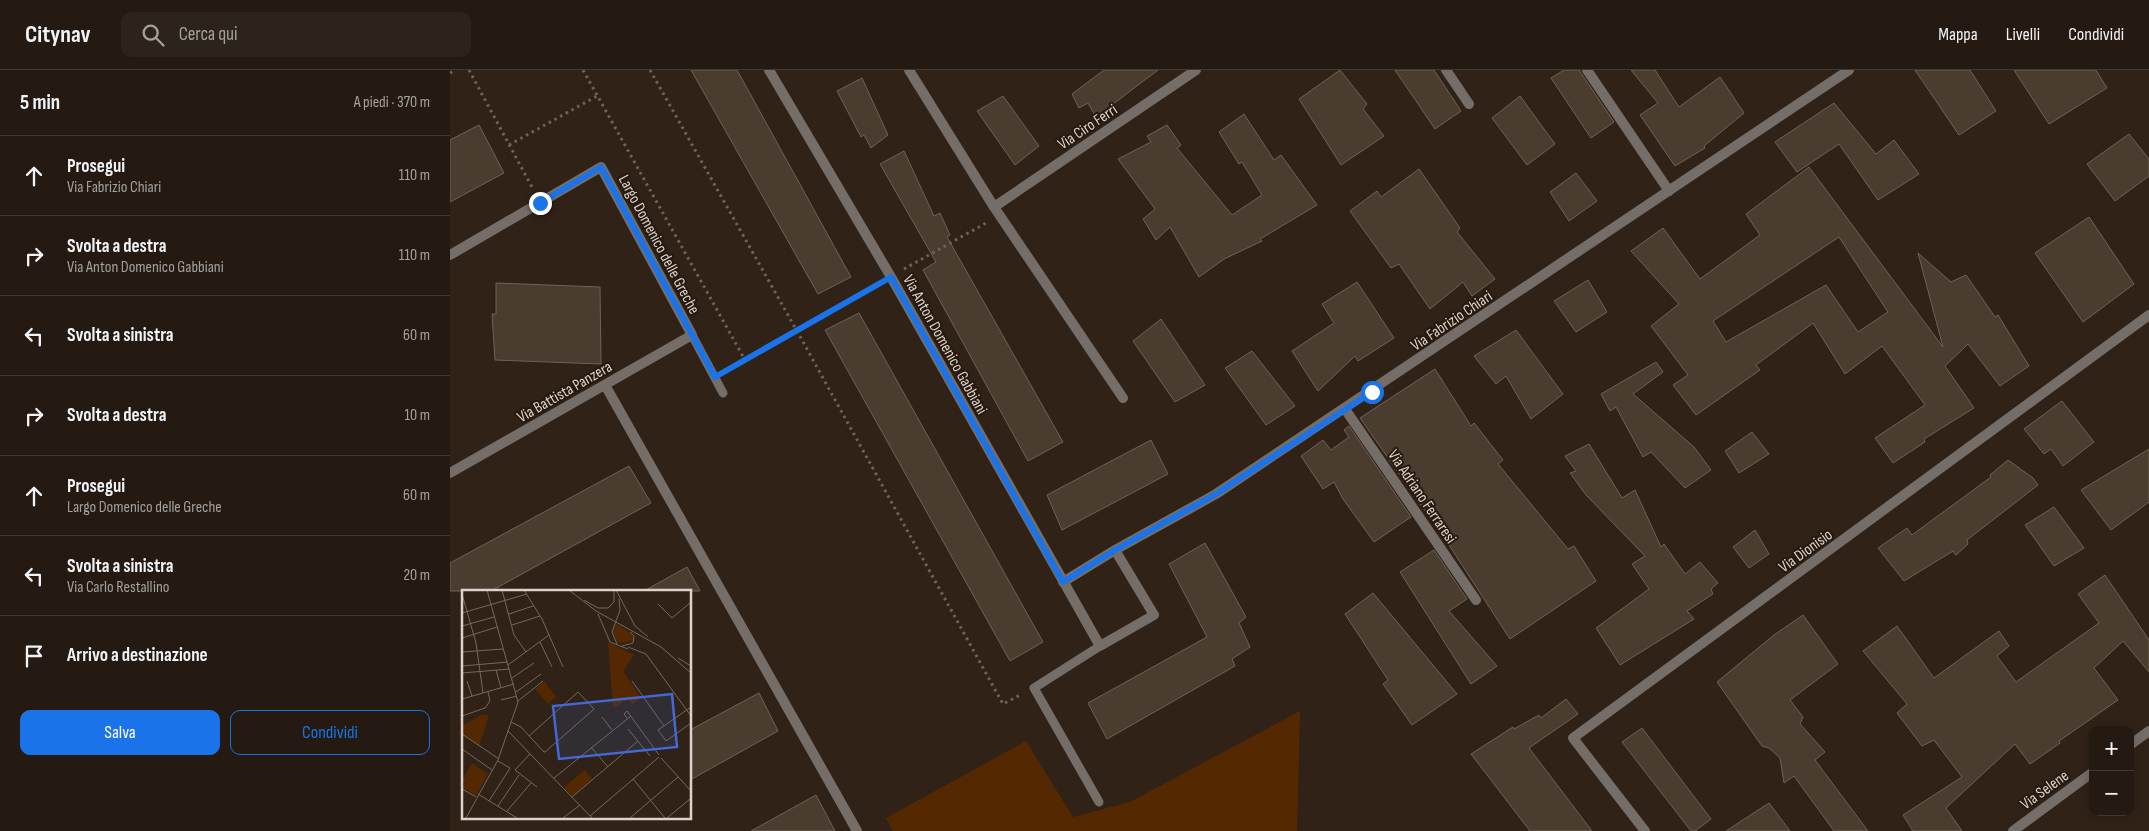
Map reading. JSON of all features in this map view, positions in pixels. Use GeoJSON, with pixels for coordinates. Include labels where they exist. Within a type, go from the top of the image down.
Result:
{"type":"FeatureCollection","features":[{"type":"Feature","properties":{"kind":"street","name":"Via Anton Domenico Gabbiani"},"geometry":{"type":"LineString","coordinates":[[769,70],[891,277],[1100,646]]}},
{"type":"Feature","properties":{"kind":"street"},"geometry":{"type":"LineString","coordinates":[[909,70],[997,211],[1123,398]]}},
{"type":"Feature","properties":{"kind":"street","name":"Via Ciro Ferri"},"geometry":{"type":"LineString","coordinates":[[997,211],[1196,70]]}},
{"type":"Feature","properties":{"kind":"street"},"geometry":{"type":"LineString","coordinates":[[1446,70],[1469,104]]}},
{"type":"Feature","properties":{"kind":"street"},"geometry":{"type":"LineString","coordinates":[[1586,70],[1669,191]]}},
{"type":"Feature","properties":{"kind":"street","name":"Via Fabrizio Chiari"},"geometry":{"type":"LineString","coordinates":[[1063,582],[1115,550],[1216,494],[1849,70]]}},
{"type":"Feature","properties":{"kind":"street","name":"Largo Domenico delle Greche"},"geometry":{"type":"LineString","coordinates":[[540,203],[601,167],[692,335]]}},
{"type":"Feature","properties":{"kind":"street"},"geometry":{"type":"LineString","coordinates":[[450,255],[540,203]]}},
{"type":"Feature","properties":{"kind":"street","name":"Via Dionisio"},"geometry":{"type":"LineString","coordinates":[[1645,831],[1573,738],[2149,315]]}},
{"type":"Feature","properties":{"kind":"street","name":"Via Battista Panzera"},"geometry":{"type":"LineString","coordinates":[[450,473],[692,335]]}},
{"type":"Feature","properties":{"kind":"street"},"geometry":{"type":"LineString","coordinates":[[605,385],[857,831]]}},
{"type":"Feature","properties":{"kind":"street","name":"Via Adriano Ferraresi"},"geometry":{"type":"LineString","coordinates":[[1345,409],[1476,600]]}},
{"type":"Feature","properties":{"kind":"street"},"geometry":{"type":"LineString","coordinates":[[1100,646],[1154,615],[1115,550]]}},
{"type":"Feature","properties":{"kind":"street"},"geometry":{"type":"LineString","coordinates":[[2134,742],[2149,731]]}},
{"type":"Feature","properties":{"kind":"street","name":"Via Selene"},"geometry":{"type":"LineString","coordinates":[[2013,831],[2089,775]]}},
{"type":"Feature","properties":{"kind":"lane"},"geometry":{"type":"LineString","coordinates":[[692,335],[723,393]]}},
{"type":"Feature","properties":{"kind":"lane"},"geometry":{"type":"LineString","coordinates":[[1100,646],[1034,688],[1100,802]]}},
{"type":"Feature","properties":{"kind":"path"},"geometry":{"type":"LineString","coordinates":[[450,73],[455,70]]}},
{"type":"Feature","properties":{"kind":"path"},"geometry":{"type":"LineString","coordinates":[[469,70],[540,203]]}},
{"type":"Feature","properties":{"kind":"path"},"geometry":{"type":"LineString","coordinates":[[582,70],[745,360]]}},
{"type":"Feature","properties":{"kind":"path"},"geometry":{"type":"LineString","coordinates":[[650,70],[1003,704],[1034,688]]}},
{"type":"Feature","properties":{"kind":"path"},"geometry":{"type":"LineString","coordinates":[[509,145],[597,96]]}},
{"type":"Feature","properties":{"kind":"path"},"geometry":{"type":"LineString","coordinates":[[715,377],[891,277],[997,211]]}},
{"type":"Feature","properties":{"kind":"shaded area"},"geometry":{"type":"Polygon","coordinates":[[[1300,711],[1297,831],[893,831],[886,818],[1026,741],[1073,817],[1130,802],[1300,711]]]}},
{"type":"Feature","properties":{"kind":"building"},"geometry":{"type":"Polygon","coordinates":[[[691,70],[737,70],[851,277],[818,294],[691,70]]]}},
{"type":"Feature","properties":{"kind":"building"},"geometry":{"type":"Polygon","coordinates":[[[1104,70],[1158,70],[1113,104],[1116,108],[1097,119],[1088,103],[1079,108],[1072,94],[1104,70]]]}},
{"type":"Feature","properties":{"kind":"building"},"geometry":{"type":"Polygon","coordinates":[[[1340,70],[1367,104],[1363,109],[1384,136],[1341,165],[1299,99],[1340,70]]]}},
{"type":"Feature","properties":{"kind":"building"},"geometry":{"type":"Polygon","coordinates":[[[1395,70],[1434,70],[1461,111],[1435,129],[1395,70]]]}},
{"type":"Feature","properties":{"kind":"building"},"geometry":{"type":"Polygon","coordinates":[[[1564,70],[1579,70],[1614,122],[1591,138],[1551,78],[1564,70]]]}},
{"type":"Feature","properties":{"kind":"building"},"geometry":{"type":"Polygon","coordinates":[[[1631,70],[1655,70],[1679,107],[1720,77],[1744,113],[1704,146],[1705,148],[1675,166],[1640,115],[1658,103],[1631,70]]]}},
{"type":"Feature","properties":{"kind":"building"},"geometry":{"type":"Polygon","coordinates":[[[1915,70],[1970,70],[1996,111],[1959,135],[1915,70]]]}},
{"type":"Feature","properties":{"kind":"building"},"geometry":{"type":"Polygon","coordinates":[[[2014,70],[2096,70],[2107,88],[2049,124],[2014,70]]]}},
{"type":"Feature","properties":{"kind":"building"},"geometry":{"type":"Polygon","coordinates":[[[862,78],[888,135],[871,148],[864,135],[861,137],[837,91],[862,78]]]}},
{"type":"Feature","properties":{"kind":"building"},"geometry":{"type":"Polygon","coordinates":[[[1003,96],[1039,146],[1015,165],[977,111],[1003,96]]]}},
{"type":"Feature","properties":{"kind":"building"},"geometry":{"type":"Polygon","coordinates":[[[1520,96],[1555,144],[1527,165],[1492,118],[1520,96]]]}},
{"type":"Feature","properties":{"kind":"building"},"geometry":{"type":"Polygon","coordinates":[[[1834,103],[1876,154],[1894,140],[1919,174],[1878,200],[1839,144],[1797,172],[1775,142],[1834,103]]]}},
{"type":"Feature","properties":{"kind":"building"},"geometry":{"type":"Polygon","coordinates":[[[1244,114],[1274,160],[1281,155],[1317,205],[1260,239],[1262,241],[1224,259],[1199,277],[1170,227],[1156,240],[1143,219],[1155,209],[1118,159],[1151,142],[1147,136],[1167,125],[1181,145],[1177,148],[1232,215],[1262,195],[1242,162],[1239,164],[1219,132],[1244,114]]]}},
{"type":"Feature","properties":{"kind":"building"},"geometry":{"type":"Polygon","coordinates":[[[479,125],[504,173],[450,202],[450,140],[479,125]]]}},
{"type":"Feature","properties":{"kind":"building"},"geometry":{"type":"Polygon","coordinates":[[[2129,134],[2149,159],[2149,176],[2115,201],[2087,164],[2129,134]]]}},
{"type":"Feature","properties":{"kind":"building"},"geometry":{"type":"Polygon","coordinates":[[[904,151],[934,216],[940,213],[950,235],[947,237],[1063,442],[1028,461],[923,270],[936,262],[880,164],[904,151]]]}},
{"type":"Feature","properties":{"kind":"building"},"geometry":{"type":"Polygon","coordinates":[[[1809,167],[1943,347],[1918,253],[1951,282],[1966,275],[1995,317],[1998,315],[2029,366],[2000,386],[1968,344],[1945,366],[1974,408],[1924,439],[1925,442],[1893,463],[1875,438],[1925,405],[1882,346],[1845,374],[1813,323],[1756,365],[1760,370],[1696,415],[1673,385],[1688,375],[1651,326],[1679,304],[1631,251],[1663,228],[1700,279],[1760,235],[1746,214],[1809,167]],[[1839,237],[1713,321],[1726,342],[1826,285],[1858,332],[1888,312],[1839,237]]]}},
{"type":"Feature","properties":{"kind":"building"},"geometry":{"type":"Polygon","coordinates":[[[1419,169],[1460,228],[1457,232],[1495,279],[1472,296],[1463,282],[1430,309],[1399,264],[1391,268],[1350,211],[1377,191],[1381,197],[1419,169]]]}},
{"type":"Feature","properties":{"kind":"building"},"geometry":{"type":"Polygon","coordinates":[[[1576,173],[1597,201],[1569,221],[1550,192],[1576,173]]]}},
{"type":"Feature","properties":{"kind":"building"},"geometry":{"type":"Polygon","coordinates":[[[2089,217],[2134,284],[2083,322],[2035,253],[2089,217]]]}},
{"type":"Feature","properties":{"kind":"building"},"geometry":{"type":"Polygon","coordinates":[[[1588,280],[1607,312],[1576,332],[1554,301],[1588,280]]]}},
{"type":"Feature","properties":{"kind":"building"},"geometry":{"type":"Polygon","coordinates":[[[1357,282],[1394,338],[1358,361],[1355,356],[1318,391],[1292,351],[1334,323],[1322,304],[1357,282]]]}},
{"type":"Feature","properties":{"kind":"building"},"geometry":{"type":"Polygon","coordinates":[[[496,283],[600,287],[601,364],[495,360],[492,314],[496,314],[496,283]]]}},
{"type":"Feature","properties":{"kind":"building"},"geometry":{"type":"Polygon","coordinates":[[[859,313],[1043,642],[1010,661],[825,330],[859,313]]]}},
{"type":"Feature","properties":{"kind":"building"},"geometry":{"type":"Polygon","coordinates":[[[1161,319],[1205,385],[1175,402],[1133,341],[1161,319]]]}},
{"type":"Feature","properties":{"kind":"building"},"geometry":{"type":"Polygon","coordinates":[[[1516,330],[1563,394],[1531,419],[1506,376],[1496,384],[1474,356],[1516,330]]]}},
{"type":"Feature","properties":{"kind":"building"},"geometry":{"type":"Polygon","coordinates":[[[1252,351],[1295,406],[1266,425],[1225,368],[1252,351]]]}},
{"type":"Feature","properties":{"kind":"building"},"geometry":{"type":"Polygon","coordinates":[[[1656,362],[1663,372],[1633,394],[1694,447],[1711,470],[1685,488],[1651,452],[1643,457],[1616,407],[1610,411],[1601,394],[1656,362]]]}},
{"type":"Feature","properties":{"kind":"building"},"geometry":{"type":"Polygon","coordinates":[[[1435,369],[1471,426],[1474,423],[1503,460],[1498,464],[1568,549],[1574,546],[1596,581],[1510,639],[1447,542],[1360,418],[1435,369]]]}},
{"type":"Feature","properties":{"kind":"building"},"geometry":{"type":"Polygon","coordinates":[[[2062,401],[2094,442],[2063,466],[2051,449],[2044,454],[2024,429],[2062,401]]]}},
{"type":"Feature","properties":{"kind":"building"},"geometry":{"type":"Polygon","coordinates":[[[1349,426],[1411,517],[1374,542],[1343,499],[1334,482],[1323,489],[1301,456],[1323,440],[1331,450],[1349,437],[1344,430],[1349,426]]]}},
{"type":"Feature","properties":{"kind":"building"},"geometry":{"type":"Polygon","coordinates":[[[1752,432],[1769,454],[1739,473],[1725,451],[1752,432]]]}},
{"type":"Feature","properties":{"kind":"building"},"geometry":{"type":"Polygon","coordinates":[[[1151,440],[1168,474],[1062,530],[1047,495],[1151,440]]]}},
{"type":"Feature","properties":{"kind":"building"},"geometry":{"type":"Polygon","coordinates":[[[1589,444],[1622,498],[1635,490],[1661,547],[1664,544],[1685,574],[1700,562],[1718,583],[1711,589],[1713,594],[1687,611],[1694,619],[1620,665],[1596,628],[1649,589],[1632,564],[1645,556],[1586,495],[1570,473],[1576,471],[1565,456],[1589,444]]]}},
{"type":"Feature","properties":{"kind":"building"},"geometry":{"type":"Polygon","coordinates":[[[2149,449],[2149,502],[2111,530],[2081,490],[2149,449]]]}},
{"type":"Feature","properties":{"kind":"building"},"geometry":{"type":"Polygon","coordinates":[[[2008,460],[2033,478],[2038,485],[1967,540],[1968,544],[1956,555],[1953,551],[1904,581],[1878,548],[1907,528],[1912,535],[1991,477],[1990,475],[2008,460]]]}},
{"type":"Feature","properties":{"kind":"building"},"geometry":{"type":"Polygon","coordinates":[[[629,466],[651,503],[493,590],[450,591],[450,563],[629,466]]]}},
{"type":"Feature","properties":{"kind":"building"},"geometry":{"type":"Polygon","coordinates":[[[2054,507],[2084,548],[2054,566],[2025,525],[2054,507]]]}},
{"type":"Feature","properties":{"kind":"building"},"geometry":{"type":"Polygon","coordinates":[[[1755,530],[1769,554],[1749,568],[1733,547],[1755,530]]]}},
{"type":"Feature","properties":{"kind":"building"},"geometry":{"type":"Polygon","coordinates":[[[1205,543],[1246,617],[1239,623],[1250,647],[1232,659],[1235,666],[1107,739],[1088,703],[1207,637],[1169,564],[1205,543]]]}},
{"type":"Feature","properties":{"kind":"building"},"geometry":{"type":"Polygon","coordinates":[[[1434,550],[1467,599],[1449,611],[1497,666],[1471,684],[1400,572],[1434,550]]]}},
{"type":"Feature","properties":{"kind":"building"},"geometry":{"type":"Polygon","coordinates":[[[687,567],[700,591],[691,590],[646,590],[687,567]]]}},
{"type":"Feature","properties":{"kind":"building"},"geometry":{"type":"Polygon","coordinates":[[[2105,575],[2149,640],[2149,672],[2123,641],[2094,668],[2118,700],[2059,741],[2060,743],[2030,764],[2015,744],[1946,808],[1962,831],[1913,831],[1903,815],[1962,777],[1934,740],[1922,746],[1897,713],[1907,704],[1863,651],[1897,626],[1934,678],[1999,631],[2009,646],[1997,656],[2016,682],[2099,623],[2078,594],[2105,575]]]}},
{"type":"Feature","properties":{"kind":"building"},"geometry":{"type":"Polygon","coordinates":[[[1373,593],[1457,694],[1412,725],[1383,684],[1388,680],[1345,614],[1373,593]]]}},
{"type":"Feature","properties":{"kind":"building"},"geometry":{"type":"Polygon","coordinates":[[[1803,615],[1838,664],[1790,700],[1803,717],[1800,724],[1825,752],[1815,760],[1868,831],[1834,831],[1794,776],[1784,783],[1780,758],[1769,748],[1762,746],[1717,682],[1774,635],[1803,615]]]}},
{"type":"Feature","properties":{"kind":"building"},"geometry":{"type":"Polygon","coordinates":[[[759,693],[778,731],[691,779],[691,729],[759,693]]]}},
{"type":"Feature","properties":{"kind":"building"},"geometry":{"type":"Polygon","coordinates":[[[1566,699],[1578,714],[1529,748],[1592,831],[1530,831],[1471,754],[1513,727],[1514,729],[1539,715],[1541,718],[1566,699]]]}},
{"type":"Feature","properties":{"kind":"building"},"geometry":{"type":"Polygon","coordinates":[[[1642,728],[1711,819],[1695,831],[1691,831],[1622,742],[1642,728]]]}},
{"type":"Feature","properties":{"kind":"building"},"geometry":{"type":"Polygon","coordinates":[[[816,795],[835,831],[751,831],[816,795]]]}},
{"type":"Feature","properties":{"kind":"building"},"geometry":{"type":"Polygon","coordinates":[[[1769,803],[1790,831],[1726,831],[1769,803]]]}},
{"type":"Feature","properties":{"kind":"route"},"geometry":{"type":"LineString","coordinates":[[540,203],[601,167],[715,377],[891,277],[1063,582],[1115,550],[1216,494],[1372,392]]}}]}
